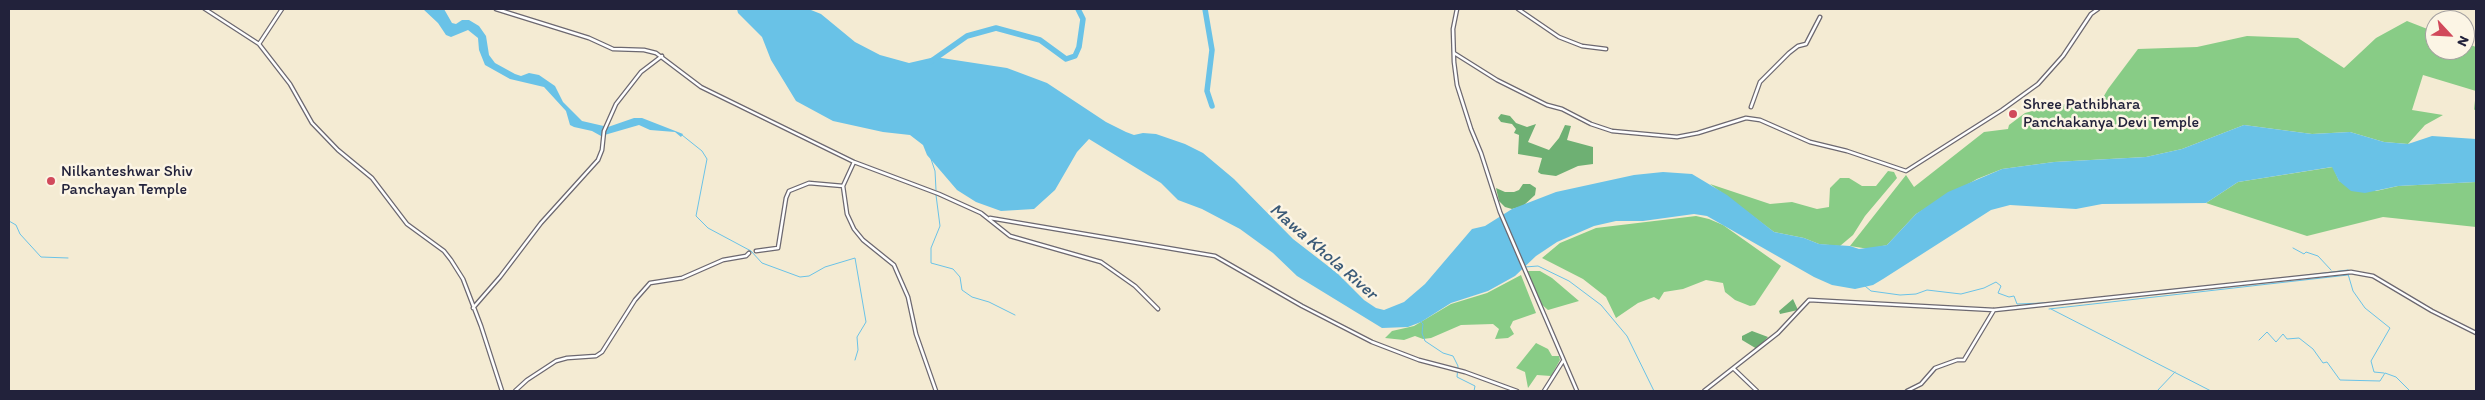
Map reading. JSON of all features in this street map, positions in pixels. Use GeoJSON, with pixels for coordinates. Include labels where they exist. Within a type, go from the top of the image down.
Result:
{"type":"FeatureCollection","features":[{"type":"Feature","properties":{"kind":"street"},"geometry":{"type":"LineString","coordinates":[[205,9],[260,44],[290,84],[312,123],[338,150],[372,178],[407,224],[444,251],[451,260],[463,279],[502,391]]}},
{"type":"Feature","properties":{"kind":"street"},"geometry":{"type":"LineString","coordinates":[[260,44],[282,9]]}},
{"type":"Feature","properties":{"kind":"street"},"geometry":{"type":"LineString","coordinates":[[496,9],[589,38],[613,49],[644,50],[662,56],[701,87],[854,162],[939,194],[989,218],[1215,256],[1302,306],[1372,342],[1419,360],[1464,372],[1517,391]]}},
{"type":"Feature","properties":{"kind":"street"},"geometry":{"type":"LineString","coordinates":[[1457,9],[1453,29],[1457,85],[1500,212],[1537,302],[1577,391]]}},
{"type":"Feature","properties":{"kind":"street"},"geometry":{"type":"LineString","coordinates":[[1518,9],[1559,37],[1582,46],[1606,49]]}},
{"type":"Feature","properties":{"kind":"street"},"geometry":{"type":"LineString","coordinates":[[1454,53],[1496,80],[1547,105],[1562,109],[1591,124],[1612,132],[1677,137],[1698,133],[1746,118],[1760,120],[1810,142],[1847,151],[1906,171],[1980,125],[2038,84],[2063,56],[2091,14],[2098,9]]}},
{"type":"Feature","properties":{"kind":"street"},"geometry":{"type":"LineString","coordinates":[[1751,107],[1760,82],[1789,53],[1806,44],[1820,17]]}},
{"type":"Feature","properties":{"kind":"street"},"geometry":{"type":"LineString","coordinates":[[473,308],[500,277],[541,223],[598,160],[602,150],[602,138],[606,125],[616,104],[628,86],[641,72],[662,56]]}},
{"type":"Feature","properties":{"kind":"street"},"geometry":{"type":"LineString","coordinates":[[854,162],[843,186],[844,206],[854,229],[894,265],[912,309],[916,334],[936,391]]}},
{"type":"Feature","properties":{"kind":"street"},"geometry":{"type":"LineString","coordinates":[[756,251],[778,248],[786,198],[789,191],[809,183],[843,186]]}},
{"type":"Feature","properties":{"kind":"street"},"geometry":{"type":"LineString","coordinates":[[989,218],[997,226],[1018,240],[1050,249],[1066,251],[1102,262],[1134,286],[1158,309]]}},
{"type":"Feature","properties":{"kind":"street"},"geometry":{"type":"LineString","coordinates":[[515,391],[527,380],[556,361],[567,358],[596,356],[602,352],[635,300],[650,283],[682,278],[723,260],[746,256],[748,253]]}},
{"type":"Feature","properties":{"kind":"street"},"geometry":{"type":"LineString","coordinates":[[1704,391],[1778,333],[1809,300],[1994,310],[2351,272],[2373,276],[2432,311],[2476,333]]}},
{"type":"Feature","properties":{"kind":"street"},"geometry":{"type":"LineString","coordinates":[[1907,391],[1921,384],[1935,368],[1957,360],[1964,360],[1994,310]]}},
{"type":"Feature","properties":{"kind":"street"},"geometry":{"type":"LineString","coordinates":[[1544,391],[1564,360]]}},
{"type":"Feature","properties":{"kind":"street"},"geometry":{"type":"LineString","coordinates":[[1734,369],[1757,391]]}},
{"type":"Feature","properties":{"kind":"green space"},"geometry":{"type":"Polygon","coordinates":[[[2407,21],[2425,28],[2425,60],[2475,60],[2476,47],[2476,91],[2423,75],[2412,110],[2443,115],[2425,125],[2408,144],[2384,142],[2350,132],[2312,134],[2244,125],[2182,149],[2146,157],[2054,162],[2002,169],[1977,179],[1916,214],[1887,245],[1869,249],[1850,246],[1906,175],[1914,187],[1984,132],[2008,129],[2009,125],[2025,113],[2058,104],[2098,106],[2108,89],[2138,49],[2197,47],[2247,36],[2298,38],[2344,68],[2376,38],[2407,21]]]}},
{"type":"Feature","properties":{"kind":"green space"},"geometry":{"type":"Polygon","coordinates":[[[2476,91],[2476,109],[2474,110],[2476,91]]]}},
{"type":"Feature","properties":{"kind":"green space"},"geometry":{"type":"Polygon","coordinates":[[[1501,114],[1510,116],[1516,123],[1527,127],[1536,124],[1528,142],[1549,150],[1559,138],[1565,125],[1571,126],[1567,140],[1593,147],[1593,164],[1578,166],[1556,176],[1541,174],[1538,172],[1542,158],[1518,154],[1519,135],[1514,133],[1516,129],[1512,124],[1501,122],[1498,118],[1501,114]]]}},
{"type":"Feature","properties":{"kind":"green space"},"geometry":{"type":"Polygon","coordinates":[[[2333,167],[2339,181],[2376,191],[2398,186],[2476,182],[2476,227],[2383,217],[2307,236],[2206,203],[2238,182],[2333,167]]]}},
{"type":"Feature","properties":{"kind":"green space"},"geometry":{"type":"Polygon","coordinates":[[[1888,171],[1894,172],[1897,178],[1865,216],[1853,235],[1840,246],[1819,244],[1804,238],[1774,232],[1710,184],[1770,204],[1792,202],[1817,209],[1829,207],[1830,188],[1840,178],[1849,178],[1862,186],[1876,186],[1888,171]]]}},
{"type":"Feature","properties":{"kind":"green space"},"geometry":{"type":"Polygon","coordinates":[[[1523,184],[1530,184],[1536,188],[1535,195],[1523,206],[1512,209],[1505,207],[1499,201],[1496,188],[1505,192],[1514,192],[1519,190],[1523,184]]]}},
{"type":"Feature","properties":{"kind":"green space"},"geometry":{"type":"Polygon","coordinates":[[[1696,216],[1723,225],[1781,266],[1755,305],[1750,306],[1735,300],[1725,292],[1723,283],[1706,280],[1683,289],[1664,292],[1659,300],[1654,297],[1638,303],[1616,318],[1606,297],[1583,279],[1542,258],[1560,243],[1596,228],[1696,216]]]}},
{"type":"Feature","properties":{"kind":"green space"},"geometry":{"type":"Polygon","coordinates":[[[1527,271],[1540,271],[1552,278],[1579,301],[1548,310],[1540,303],[1527,271]]]}},
{"type":"Feature","properties":{"kind":"green space"},"geometry":{"type":"Polygon","coordinates":[[[1521,275],[1536,313],[1513,321],[1510,327],[1514,334],[1508,338],[1495,339],[1499,329],[1493,324],[1461,325],[1431,338],[1423,339],[1415,336],[1404,340],[1385,338],[1392,331],[1414,326],[1451,304],[1487,293],[1521,275]]]}},
{"type":"Feature","properties":{"kind":"green space"},"geometry":{"type":"Polygon","coordinates":[[[1793,299],[1798,310],[1780,314],[1779,311],[1793,299]]]}},
{"type":"Feature","properties":{"kind":"green space"},"geometry":{"type":"Polygon","coordinates":[[[1752,331],[1768,337],[1757,349],[1742,340],[1742,336],[1752,331]]]}},
{"type":"Feature","properties":{"kind":"green space"},"geometry":{"type":"Polygon","coordinates":[[[1536,343],[1548,349],[1552,356],[1559,356],[1560,360],[1551,376],[1537,375],[1528,388],[1525,372],[1516,368],[1536,343]]]}},
{"type":"Feature","properties":{"kind":"water"},"geometry":{"type":"Polygon","coordinates":[[[423,9],[444,9],[452,23],[456,24],[462,20],[469,20],[479,26],[486,36],[489,55],[495,63],[521,76],[529,73],[539,75],[555,86],[563,102],[582,121],[608,127],[634,118],[642,118],[683,134],[681,137],[675,132],[650,130],[639,125],[601,136],[592,131],[574,127],[570,125],[566,111],[544,87],[510,79],[485,65],[479,50],[478,38],[468,30],[451,37],[446,35],[438,23],[423,9]]]}},
{"type":"Feature","properties":{"kind":"water"},"geometry":{"type":"Polygon","coordinates":[[[737,9],[811,10],[821,14],[855,42],[880,55],[909,63],[935,57],[1007,68],[1047,83],[1106,122],[1126,132],[1134,135],[1143,133],[1156,134],[1185,144],[1203,153],[1234,179],[1293,239],[1337,273],[1364,300],[1376,308],[1384,310],[1404,302],[1425,284],[1472,229],[1485,226],[1512,209],[1556,192],[1634,175],[1663,172],[1692,174],[1727,195],[1774,232],[1804,238],[1819,244],[1850,246],[1859,249],[1887,245],[1916,214],[1948,192],[2002,169],[2054,162],[2146,157],[2182,149],[2244,125],[2312,134],[2350,132],[2384,142],[2408,144],[2432,136],[2476,139],[2476,182],[2398,186],[2365,193],[2351,191],[2339,181],[2332,167],[2238,182],[2206,203],[2102,204],[2076,209],[2010,205],[1991,210],[1873,285],[1855,289],[1832,285],[1814,277],[1707,216],[1694,214],[1643,221],[1616,221],[1594,226],[1557,242],[1536,256],[1515,276],[1488,291],[1451,303],[1421,322],[1408,327],[1382,328],[1297,276],[1273,253],[1240,229],[1202,209],[1178,200],[1161,183],[1089,139],[1077,152],[1055,190],[1034,209],[1001,211],[976,202],[957,190],[927,155],[923,145],[910,135],[883,132],[833,121],[796,101],[771,60],[762,37],[738,13],[737,9]]]}},
{"type":"Feature","properties":{"kind":"waterway"},"geometry":{"type":"LineString","coordinates":[[930,62],[967,36],[996,28],[1040,40],[1066,59],[1075,56],[1079,47],[1083,19],[1078,9]]}},
{"type":"Feature","properties":{"kind":"waterway"},"geometry":{"type":"LineString","coordinates":[[1205,9],[1212,50],[1207,91],[1212,106]]}},
{"type":"Feature","properties":{"kind":"waterway"},"geometry":{"type":"LineString","coordinates":[[682,135],[702,151],[707,159],[696,216],[708,228],[751,251],[762,263],[800,277],[809,276],[825,267],[855,258],[866,322],[857,337],[858,350],[855,360]]}},
{"type":"Feature","properties":{"kind":"waterway"},"geometry":{"type":"LineString","coordinates":[[931,159],[935,171],[936,190]]}},
{"type":"Feature","properties":{"kind":"waterway"},"geometry":{"type":"LineString","coordinates":[[936,195],[940,226],[931,248],[931,263],[953,269],[960,277],[962,290],[972,297],[989,302],[1015,315]]}},
{"type":"Feature","properties":{"kind":"waterway"},"geometry":{"type":"LineString","coordinates":[[9,221],[16,225],[20,234],[41,257],[68,258]]}},
{"type":"Feature","properties":{"kind":"waterway"},"geometry":{"type":"LineString","coordinates":[[2293,248],[2304,254],[2306,252],[2318,256],[2331,270]]}},
{"type":"Feature","properties":{"kind":"waterway"},"geometry":{"type":"LineString","coordinates":[[1525,267],[1538,266],[1569,281],[1601,305],[1627,336],[1654,391]]}},
{"type":"Feature","properties":{"kind":"waterway"},"geometry":{"type":"LineString","coordinates":[[2285,278],[2348,270]]}},
{"type":"Feature","properties":{"kind":"waterway"},"geometry":{"type":"LineString","coordinates":[[2348,274],[2353,291],[2365,308],[2390,328],[2371,361],[2374,372],[2384,373]]}},
{"type":"Feature","properties":{"kind":"waterway"},"geometry":{"type":"LineString","coordinates":[[2049,309],[2348,275]]}},
{"type":"Feature","properties":{"kind":"waterway"},"geometry":{"type":"LineString","coordinates":[[1865,286],[1871,291],[1900,295],[1916,294],[1927,290],[1961,294],[1984,288],[1996,282],[2001,286],[1998,293],[2009,297],[2014,296],[2017,304],[2043,303]]}},
{"type":"Feature","properties":{"kind":"waterway"},"geometry":{"type":"LineString","coordinates":[[2107,297],[2177,289]]}},
{"type":"Feature","properties":{"kind":"waterway"},"geometry":{"type":"LineString","coordinates":[[2069,301],[2088,299]]}},
{"type":"Feature","properties":{"kind":"waterway"},"geometry":{"type":"LineString","coordinates":[[2043,303],[2060,302]]}},
{"type":"Feature","properties":{"kind":"waterway"},"geometry":{"type":"LineString","coordinates":[[2051,309],[2211,391]]}},
{"type":"Feature","properties":{"kind":"waterway"},"geometry":{"type":"LineString","coordinates":[[1420,321],[1423,324],[1422,333],[1425,341],[1443,353],[1453,356],[1458,366],[1457,377],[1475,386],[1474,391]]}},
{"type":"Feature","properties":{"kind":"waterway"},"geometry":{"type":"LineString","coordinates":[[2259,340],[2267,332],[2276,342],[2283,334],[2287,339],[2299,338],[2313,349],[2323,363],[2327,362],[2340,380],[2380,381],[2385,373],[2396,377],[2410,391]]}},
{"type":"Feature","properties":{"kind":"waterway"},"geometry":{"type":"LineString","coordinates":[[2157,391],[2175,372]]}},
{"type":"Feature","properties":{"kind":"waterway"},"geometry":{"type":"LineString","coordinates":[[2254,391],[2262,391]]}},
{"type":"Feature","properties":{"kind":"place","name":"Shree Pathibhara Panchakanya Devi Temple"},"geometry":{"type":"Point","coordinates":[2013,114]}},
{"type":"Feature","properties":{"kind":"place","name":"Nilkanteshwar Shiv Panchayan Temple"},"geometry":{"type":"Point","coordinates":[51,181]}},
{"type":"Feature","properties":{"kind":"water label","name":"Mawa Khola River"},"geometry":{"type":"Point","coordinates":[1323,252]}}]}
